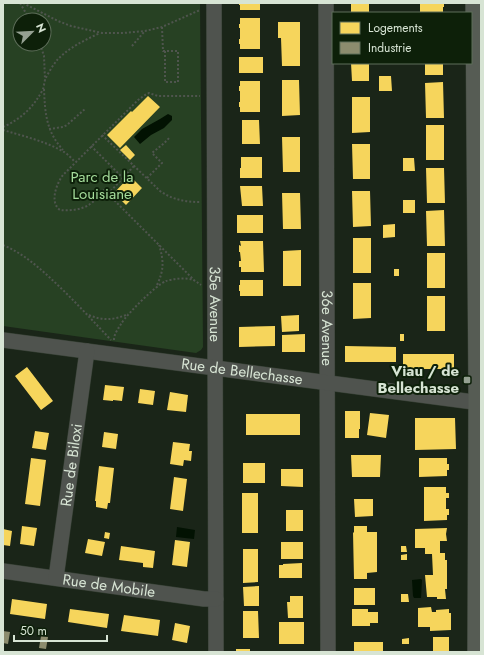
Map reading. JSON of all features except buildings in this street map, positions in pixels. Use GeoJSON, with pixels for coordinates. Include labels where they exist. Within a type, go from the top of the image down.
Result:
{"type":"FeatureCollection","features":[{"type":"Feature","properties":{"kind":"main road"},"geometry":{"type":"LineString","coordinates":[[475,3],[479,403],[478,652]]}},
{"type":"Feature","properties":{"kind":"street","name":"36e Avenue"},"geometry":{"type":"LineString","coordinates":[[326,3],[328,652]]}},
{"type":"Feature","properties":{"kind":"street","name":"35e Avenue"},"geometry":{"type":"LineString","coordinates":[[208,6],[215,368],[216,652]]}},
{"type":"Feature","properties":{"kind":"street","name":"Rue de Bellechasse"},"geometry":{"type":"LineString","coordinates":[[3,340],[479,403]]}},
{"type":"Feature","properties":{"kind":"street","name":"Rue de Biloxi"},"geometry":{"type":"LineString","coordinates":[[56,578],[88,351]]}},
{"type":"Feature","properties":{"kind":"street","name":"Rue de Mobile"},"geometry":{"type":"LineString","coordinates":[[3,571],[204,599],[216,599]]}},
{"type":"Feature","properties":{"kind":"path"},"geometry":{"type":"LineString","coordinates":[[20,3],[25,12]]}},
{"type":"Feature","properties":{"kind":"path"},"geometry":{"type":"LineString","coordinates":[[23,3],[71,26],[102,33],[144,31],[162,27],[208,6]]}},
{"type":"Feature","properties":{"kind":"path"},"geometry":{"type":"LineString","coordinates":[[162,27],[163,51],[165,51],[165,82],[178,82],[178,51],[165,51]]}},
{"type":"Feature","properties":{"kind":"path"},"geometry":{"type":"LineString","coordinates":[[132,46],[144,31]]}},
{"type":"Feature","properties":{"kind":"path"},"geometry":{"type":"LineString","coordinates":[[45,81],[53,66],[70,49],[87,39],[102,33]]}},
{"type":"Feature","properties":{"kind":"path"},"geometry":{"type":"LineString","coordinates":[[43,52],[46,120],[53,137],[64,152],[75,162]]}},
{"type":"Feature","properties":{"kind":"path"},"geometry":{"type":"LineString","coordinates":[[3,129],[29,110],[44,88]]}},
{"type":"Feature","properties":{"kind":"path"},"geometry":{"type":"LineString","coordinates":[[203,96],[158,96],[149,93],[138,100],[75,162],[59,180],[55,204],[60,210],[70,210],[84,207],[89,205],[104,190],[195,281],[204,288]]}},
{"type":"Feature","properties":{"kind":"path"},"geometry":{"type":"LineString","coordinates":[[49,129],[67,126],[85,109]]}},
{"type":"Feature","properties":{"kind":"path"},"geometry":{"type":"LineString","coordinates":[[3,129],[49,145],[64,152]]}},
{"type":"Feature","properties":{"kind":"path"},"geometry":{"type":"LineString","coordinates":[[102,135],[160,191],[171,198],[185,201],[204,202]]}},
{"type":"Feature","properties":{"kind":"path"},"geometry":{"type":"LineString","coordinates":[[146,178],[162,162],[152,153],[158,147],[162,146],[169,138]]}},
{"type":"Feature","properties":{"kind":"path"},"geometry":{"type":"LineString","coordinates":[[91,146],[123,178]]}},
{"type":"Feature","properties":{"kind":"path"},"geometry":{"type":"LineString","coordinates":[[108,194],[134,166]]}},
{"type":"Feature","properties":{"kind":"path"},"geometry":{"type":"LineString","coordinates":[[157,286],[163,270],[163,261],[158,244]]}},
{"type":"Feature","properties":{"kind":"path"},"geometry":{"type":"LineString","coordinates":[[3,245],[18,252],[38,266],[88,315],[114,344],[116,332],[123,321],[157,286],[165,281],[190,279],[195,281]]}},
{"type":"Feature","properties":{"kind":"path"},"geometry":{"type":"LineString","coordinates":[[88,315],[108,320],[116,319],[130,313]]}},
{"type":"Feature","properties":{"kind":"green space","name":"Parc de la Louisiane"},"geometry":{"type":"Polygon","coordinates":[[[3,3],[200,3],[203,347],[196,353],[3,326],[3,3]]]}},
{"type":"Feature","properties":{"kind":"shaded area"},"geometry":{"type":"Polygon","coordinates":[[[168,114],[172,116],[172,120],[164,128],[151,135],[140,144],[134,137],[142,129],[168,114]]]}},
{"type":"Feature","properties":{"kind":"shaded area"},"geometry":{"type":"Polygon","coordinates":[[[177,527],[195,530],[194,539],[176,537],[177,527]]]}},
{"type":"Feature","properties":{"kind":"shaded area"},"geometry":{"type":"Polygon","coordinates":[[[421,579],[421,598],[414,598],[412,580],[421,579]]]}},
{"type":"Feature","properties":{"kind":"place","name":"Viau / de Bellechasse"},"geometry":{"type":"Point","coordinates":[467,380]}}]}
